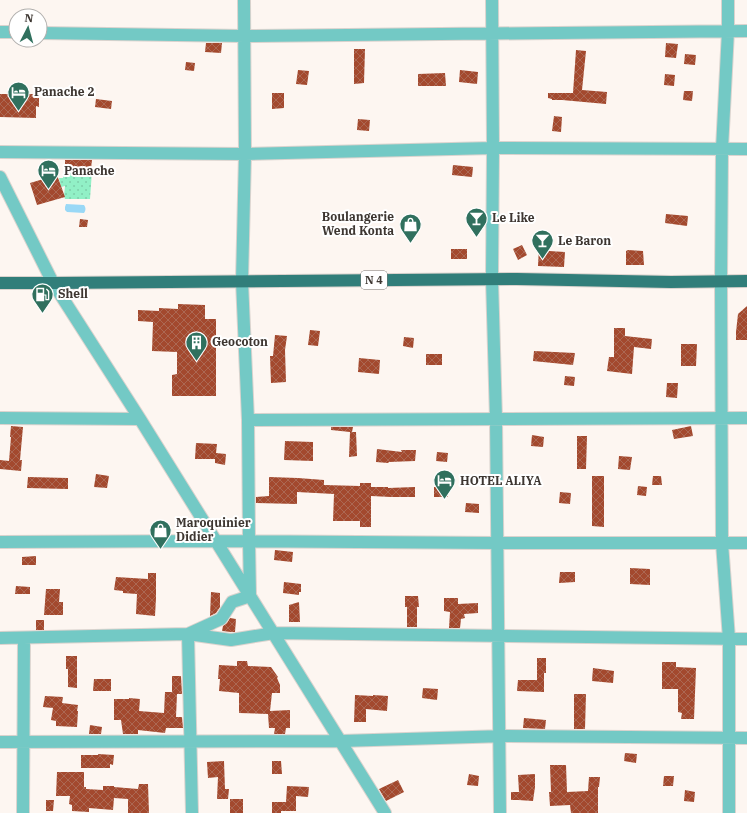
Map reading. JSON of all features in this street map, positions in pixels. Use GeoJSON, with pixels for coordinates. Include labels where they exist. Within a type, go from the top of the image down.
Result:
{"type":"FeatureCollection","features":[{"type":"Feature","properties":{"kind":"highway","name":"N 4"},"geometry":{"type":"LineString","coordinates":[[0,283],[492,279],[664,282],[747,281]]}},
{"type":"Feature","properties":{"kind":"street"},"geometry":{"type":"LineString","coordinates":[[244,0],[245,154],[242,281],[248,420],[248,541],[250,596]]}},
{"type":"Feature","properties":{"kind":"street"},"geometry":{"type":"LineString","coordinates":[[492,0],[492,279],[496,418],[500,813]]}},
{"type":"Feature","properties":{"kind":"street"},"geometry":{"type":"LineString","coordinates":[[728,0],[728,31],[722,149],[721,418],[722,543],[729,639],[729,813]]}},
{"type":"Feature","properties":{"kind":"street"},"geometry":{"type":"LineString","coordinates":[[48,33],[244,36],[747,31]]}},
{"type":"Feature","properties":{"kind":"street"},"geometry":{"type":"LineString","coordinates":[[0,152],[245,154],[493,148],[747,149]]}},
{"type":"Feature","properties":{"kind":"street"},"geometry":{"type":"LineString","coordinates":[[0,177],[53,283],[140,419],[385,813]]}},
{"type":"Feature","properties":{"kind":"street"},"geometry":{"type":"LineString","coordinates":[[0,418],[140,419]]}},
{"type":"Feature","properties":{"kind":"street"},"geometry":{"type":"LineString","coordinates":[[248,420],[747,418]]}},
{"type":"Feature","properties":{"kind":"street"},"geometry":{"type":"LineString","coordinates":[[0,542],[248,541],[747,543]]}},
{"type":"Feature","properties":{"kind":"street"},"geometry":{"type":"LineString","coordinates":[[188,634],[221,619],[232,602],[250,596]]}},
{"type":"Feature","properties":{"kind":"street"},"geometry":{"type":"LineString","coordinates":[[0,638],[188,634],[231,640],[274,633],[747,639]]}},
{"type":"Feature","properties":{"kind":"street"},"geometry":{"type":"LineString","coordinates":[[188,634],[192,813]]}},
{"type":"Feature","properties":{"kind":"street"},"geometry":{"type":"LineString","coordinates":[[24,638],[24,813]]}},
{"type":"Feature","properties":{"kind":"street"},"geometry":{"type":"LineString","coordinates":[[0,742],[341,741],[499,736],[747,738]]}},
{"type":"Feature","properties":{"kind":"green space"},"geometry":{"type":"Polygon","coordinates":[[[64,171],[92,171],[90,199],[65,199],[65,186],[61,187],[59,178],[63,178],[64,171]]]}},
{"type":"Feature","properties":{"kind":"water"},"geometry":{"type":"Polygon","coordinates":[[[66,204],[84,205],[85,211],[84,213],[67,212],[65,210],[66,204]]]}},
{"type":"Feature","properties":{"kind":"building"},"geometry":{"type":"Polygon","coordinates":[[[206,43],[222,43],[221,53],[205,52],[206,43]]]}},
{"type":"Feature","properties":{"kind":"building"},"geometry":{"type":"Polygon","coordinates":[[[666,43],[678,44],[676,58],[665,57],[666,43]]]}},
{"type":"Feature","properties":{"kind":"building"},"geometry":{"type":"Polygon","coordinates":[[[354,49],[365,49],[364,83],[354,84],[354,49]]]}},
{"type":"Feature","properties":{"kind":"building"},"geometry":{"type":"Polygon","coordinates":[[[576,50],[586,51],[582,90],[607,92],[606,104],[552,100],[548,98],[548,93],[573,93],[576,50]]]}},
{"type":"Feature","properties":{"kind":"building"},"geometry":{"type":"Polygon","coordinates":[[[685,54],[696,55],[695,65],[684,64],[685,54]]]}},
{"type":"Feature","properties":{"kind":"building"},"geometry":{"type":"Polygon","coordinates":[[[186,62],[195,63],[194,71],[185,70],[186,62]]]}},
{"type":"Feature","properties":{"kind":"building"},"geometry":{"type":"Polygon","coordinates":[[[298,70],[309,71],[307,85],[296,84],[298,70]]]}},
{"type":"Feature","properties":{"kind":"building"},"geometry":{"type":"Polygon","coordinates":[[[460,70],[478,72],[477,84],[459,82],[460,70]]]}},
{"type":"Feature","properties":{"kind":"building"},"geometry":{"type":"Polygon","coordinates":[[[445,73],[446,86],[418,86],[418,74],[445,73]]]}},
{"type":"Feature","properties":{"kind":"building"},"geometry":{"type":"Polygon","coordinates":[[[665,74],[675,75],[674,86],[664,85],[665,74]]]}},
{"type":"Feature","properties":{"kind":"building"},"geometry":{"type":"Polygon","coordinates":[[[684,91],[693,91],[692,101],[683,100],[684,91]]]}},
{"type":"Feature","properties":{"kind":"building"},"geometry":{"type":"Polygon","coordinates":[[[272,93],[284,93],[284,108],[272,109],[272,93]]]}},
{"type":"Feature","properties":{"kind":"building","name":"Panache 2"},"geometry":{"type":"Polygon","coordinates":[[[0,94],[39,94],[39,107],[36,106],[36,118],[0,117],[0,94]]]}},
{"type":"Feature","properties":{"kind":"building"},"geometry":{"type":"Polygon","coordinates":[[[96,99],[112,101],[111,109],[95,107],[96,99]]]}},
{"type":"Feature","properties":{"kind":"building"},"geometry":{"type":"Polygon","coordinates":[[[554,116],[562,117],[561,132],[552,131],[554,116]]]}},
{"type":"Feature","properties":{"kind":"building"},"geometry":{"type":"Polygon","coordinates":[[[358,119],[370,120],[369,131],[357,130],[358,119]]]}},
{"type":"Feature","properties":{"kind":"building"},"geometry":{"type":"Polygon","coordinates":[[[65,160],[92,160],[91,169],[65,168],[65,160]]]}},
{"type":"Feature","properties":{"kind":"building"},"geometry":{"type":"Polygon","coordinates":[[[453,165],[473,167],[472,177],[452,175],[453,165]]]}},
{"type":"Feature","properties":{"kind":"building","name":"Panache"},"geometry":{"type":"Polygon","coordinates":[[[57,175],[65,197],[37,205],[30,183],[57,175]]]}},
{"type":"Feature","properties":{"kind":"building"},"geometry":{"type":"Polygon","coordinates":[[[666,214],[688,216],[687,226],[665,223],[666,214]]]}},
{"type":"Feature","properties":{"kind":"building"},"geometry":{"type":"Polygon","coordinates":[[[80,219],[88,220],[87,227],[79,227],[80,219]]]}},
{"type":"Feature","properties":{"kind":"building"},"geometry":{"type":"Polygon","coordinates":[[[522,245],[527,255],[518,260],[513,249],[522,245]]]}},
{"type":"Feature","properties":{"kind":"building"},"geometry":{"type":"Polygon","coordinates":[[[539,247],[549,248],[549,251],[565,252],[564,267],[538,266],[539,247]]]}},
{"type":"Feature","properties":{"kind":"building"},"geometry":{"type":"Polygon","coordinates":[[[451,249],[467,249],[467,259],[451,259],[451,249]]]}},
{"type":"Feature","properties":{"kind":"building"},"geometry":{"type":"Polygon","coordinates":[[[626,251],[643,251],[644,265],[626,265],[626,251]]]}},
{"type":"Feature","properties":{"kind":"building","name":"Geocoton"},"geometry":{"type":"Polygon","coordinates":[[[178,304],[205,305],[205,319],[216,319],[216,396],[172,396],[172,375],[177,374],[177,352],[152,351],[153,322],[138,321],[138,310],[159,311],[159,308],[178,309],[178,304]]]}},
{"type":"Feature","properties":{"kind":"building"},"geometry":{"type":"Polygon","coordinates":[[[747,306],[747,340],[736,340],[738,314],[747,306]]]}},
{"type":"Feature","properties":{"kind":"building"},"geometry":{"type":"Polygon","coordinates":[[[614,328],[625,328],[625,336],[652,339],[651,349],[634,347],[632,374],[607,371],[609,357],[614,357],[614,328]]]}},
{"type":"Feature","properties":{"kind":"building"},"geometry":{"type":"Polygon","coordinates":[[[310,330],[320,331],[318,346],[308,345],[310,330]]]}},
{"type":"Feature","properties":{"kind":"building"},"geometry":{"type":"Polygon","coordinates":[[[275,335],[287,336],[285,350],[286,382],[271,383],[270,356],[273,356],[275,335]]]}},
{"type":"Feature","properties":{"kind":"building"},"geometry":{"type":"Polygon","coordinates":[[[404,337],[414,338],[413,348],[403,346],[404,337]]]}},
{"type":"Feature","properties":{"kind":"building"},"geometry":{"type":"Polygon","coordinates":[[[681,344],[697,344],[696,366],[681,366],[681,344]]]}},
{"type":"Feature","properties":{"kind":"building"},"geometry":{"type":"Polygon","coordinates":[[[534,351],[575,353],[573,365],[533,361],[534,351]]]}},
{"type":"Feature","properties":{"kind":"building"},"geometry":{"type":"Polygon","coordinates":[[[426,354],[442,354],[442,365],[426,365],[426,354]]]}},
{"type":"Feature","properties":{"kind":"building"},"geometry":{"type":"Polygon","coordinates":[[[359,358],[380,360],[379,374],[358,372],[359,358]]]}},
{"type":"Feature","properties":{"kind":"building"},"geometry":{"type":"Polygon","coordinates":[[[565,376],[575,377],[574,386],[564,385],[565,376]]]}},
{"type":"Feature","properties":{"kind":"building"},"geometry":{"type":"Polygon","coordinates":[[[667,383],[678,383],[677,398],[666,397],[667,383]]]}},
{"type":"Feature","properties":{"kind":"building"},"geometry":{"type":"Polygon","coordinates":[[[11,426],[23,427],[20,460],[22,460],[21,471],[0,469],[0,460],[9,461],[11,426]]]}},
{"type":"Feature","properties":{"kind":"building"},"geometry":{"type":"Polygon","coordinates":[[[691,426],[693,436],[674,439],[672,430],[691,426]]]}},
{"type":"Feature","properties":{"kind":"building"},"geometry":{"type":"Polygon","coordinates":[[[331,427],[353,427],[352,432],[356,432],[357,456],[349,457],[350,432],[331,430],[331,427]]]}},
{"type":"Feature","properties":{"kind":"building"},"geometry":{"type":"Polygon","coordinates":[[[532,435],[544,437],[543,447],[531,446],[532,435]]]}},
{"type":"Feature","properties":{"kind":"building"},"geometry":{"type":"Polygon","coordinates":[[[577,436],[587,436],[586,469],[577,469],[577,436]]]}},
{"type":"Feature","properties":{"kind":"building"},"geometry":{"type":"Polygon","coordinates":[[[285,441],[313,442],[313,461],[284,460],[285,441]]]}},
{"type":"Feature","properties":{"kind":"building"},"geometry":{"type":"Polygon","coordinates":[[[196,443],[217,444],[216,453],[226,454],[225,465],[215,463],[215,459],[195,459],[196,443]]]}},
{"type":"Feature","properties":{"kind":"building"},"geometry":{"type":"Polygon","coordinates":[[[377,449],[402,452],[401,450],[416,450],[415,461],[388,463],[376,462],[377,449]]]}},
{"type":"Feature","properties":{"kind":"building"},"geometry":{"type":"Polygon","coordinates":[[[437,452],[448,453],[447,462],[436,461],[437,452]]]}},
{"type":"Feature","properties":{"kind":"building"},"geometry":{"type":"Polygon","coordinates":[[[619,456],[632,457],[630,470],[618,469],[619,456]]]}},
{"type":"Feature","properties":{"kind":"building"},"geometry":{"type":"Polygon","coordinates":[[[96,474],[109,476],[107,488],[94,487],[96,474]]]}},
{"type":"Feature","properties":{"kind":"building"},"geometry":{"type":"Polygon","coordinates":[[[592,476],[604,476],[604,527],[592,526],[592,476]]]}},
{"type":"Feature","properties":{"kind":"building"},"geometry":{"type":"Polygon","coordinates":[[[653,476],[661,476],[662,485],[652,485],[653,476]]]}},
{"type":"Feature","properties":{"kind":"building"},"geometry":{"type":"Polygon","coordinates":[[[28,477],[68,478],[68,489],[27,488],[28,477]]]}},
{"type":"Feature","properties":{"kind":"building"},"geometry":{"type":"Polygon","coordinates":[[[269,477],[324,480],[324,485],[360,486],[360,483],[371,483],[371,487],[415,487],[415,497],[371,496],[371,527],[360,527],[360,521],[333,521],[334,494],[297,492],[297,504],[256,503],[256,497],[269,496],[269,477]]]}},
{"type":"Feature","properties":{"kind":"building"},"geometry":{"type":"Polygon","coordinates":[[[638,486],[647,487],[646,496],[637,495],[638,486]]]}},
{"type":"Feature","properties":{"kind":"building"},"geometry":{"type":"Polygon","coordinates":[[[434,487],[447,487],[448,497],[434,497],[434,487]]]}},
{"type":"Feature","properties":{"kind":"building"},"geometry":{"type":"Polygon","coordinates":[[[560,492],[571,493],[570,504],[559,503],[560,492]]]}},
{"type":"Feature","properties":{"kind":"building"},"geometry":{"type":"Polygon","coordinates":[[[466,503],[479,504],[479,513],[465,512],[466,503]]]}},
{"type":"Feature","properties":{"kind":"building"},"geometry":{"type":"Polygon","coordinates":[[[275,550],[293,552],[292,562],[274,560],[275,550]]]}},
{"type":"Feature","properties":{"kind":"building"},"geometry":{"type":"Polygon","coordinates":[[[36,556],[36,565],[22,565],[22,557],[36,556]]]}},
{"type":"Feature","properties":{"kind":"building"},"geometry":{"type":"Polygon","coordinates":[[[630,568],[650,569],[650,585],[630,584],[630,568]]]}},
{"type":"Feature","properties":{"kind":"building"},"geometry":{"type":"Polygon","coordinates":[[[560,572],[575,572],[575,582],[559,583],[560,572]]]}},
{"type":"Feature","properties":{"kind":"building"},"geometry":{"type":"Polygon","coordinates":[[[148,573],[156,573],[155,616],[136,614],[137,594],[123,593],[123,591],[114,590],[116,577],[148,579],[148,573]]]}},
{"type":"Feature","properties":{"kind":"building"},"geometry":{"type":"Polygon","coordinates":[[[284,582],[301,584],[301,592],[299,592],[299,595],[283,593],[284,582]]]}},
{"type":"Feature","properties":{"kind":"building"},"geometry":{"type":"Polygon","coordinates":[[[16,586],[30,587],[30,594],[15,594],[16,586]]]}},
{"type":"Feature","properties":{"kind":"building"},"geometry":{"type":"Polygon","coordinates":[[[46,589],[60,589],[59,602],[63,602],[63,615],[44,615],[46,589]]]}},
{"type":"Feature","properties":{"kind":"building"},"geometry":{"type":"Polygon","coordinates":[[[211,592],[220,593],[220,607],[216,613],[210,616],[211,592]]]}},
{"type":"Feature","properties":{"kind":"building"},"geometry":{"type":"Polygon","coordinates":[[[405,596],[418,596],[419,607],[417,607],[417,627],[407,627],[407,607],[405,607],[405,596]]]}},
{"type":"Feature","properties":{"kind":"building"},"geometry":{"type":"Polygon","coordinates":[[[444,598],[458,598],[458,604],[478,603],[478,613],[464,614],[465,618],[461,619],[460,628],[449,628],[450,612],[444,611],[444,598]]]}},
{"type":"Feature","properties":{"kind":"building"},"geometry":{"type":"Polygon","coordinates":[[[299,602],[300,622],[289,622],[289,605],[299,602]]]}},
{"type":"Feature","properties":{"kind":"building"},"geometry":{"type":"Polygon","coordinates":[[[230,618],[236,619],[235,632],[222,631],[223,626],[230,618]]]}},
{"type":"Feature","properties":{"kind":"building"},"geometry":{"type":"Polygon","coordinates":[[[36,620],[44,620],[44,630],[36,630],[36,620]]]}},
{"type":"Feature","properties":{"kind":"building"},"geometry":{"type":"Polygon","coordinates":[[[66,656],[77,656],[77,688],[68,687],[66,656]]]}},
{"type":"Feature","properties":{"kind":"building"},"geometry":{"type":"Polygon","coordinates":[[[537,658],[546,658],[544,692],[517,691],[518,680],[537,680],[537,658]]]}},
{"type":"Feature","properties":{"kind":"building"},"geometry":{"type":"Polygon","coordinates":[[[237,661],[247,661],[248,666],[271,667],[278,677],[280,693],[272,693],[270,711],[290,710],[290,728],[286,728],[285,734],[274,734],[275,728],[269,728],[268,714],[239,713],[239,693],[219,691],[219,665],[237,666],[237,661]]]}},
{"type":"Feature","properties":{"kind":"building"},"geometry":{"type":"Polygon","coordinates":[[[662,662],[676,662],[676,667],[696,668],[694,719],[681,719],[682,713],[678,712],[678,689],[662,689],[662,662]]]}},
{"type":"Feature","properties":{"kind":"building"},"geometry":{"type":"Polygon","coordinates":[[[593,668],[614,671],[613,683],[592,681],[593,668]]]}},
{"type":"Feature","properties":{"kind":"building"},"geometry":{"type":"Polygon","coordinates":[[[172,676],[181,676],[182,694],[177,694],[176,717],[182,717],[183,728],[166,728],[165,733],[138,730],[138,734],[123,734],[121,720],[114,720],[114,699],[140,699],[139,711],[164,713],[165,692],[172,692],[172,676]]]}},
{"type":"Feature","properties":{"kind":"building"},"geometry":{"type":"Polygon","coordinates":[[[94,679],[111,679],[111,691],[93,691],[94,679]]]}},
{"type":"Feature","properties":{"kind":"building"},"geometry":{"type":"Polygon","coordinates":[[[423,688],[438,689],[437,700],[422,698],[423,688]]]}},
{"type":"Feature","properties":{"kind":"building"},"geometry":{"type":"Polygon","coordinates":[[[574,694],[586,694],[585,729],[574,729],[574,694]]]}},
{"type":"Feature","properties":{"kind":"building"},"geometry":{"type":"Polygon","coordinates":[[[355,695],[388,696],[387,711],[366,709],[366,722],[354,722],[355,695]]]}},
{"type":"Feature","properties":{"kind":"building"},"geometry":{"type":"Polygon","coordinates":[[[45,696],[63,697],[62,703],[78,705],[77,727],[56,726],[56,721],[51,720],[53,708],[43,707],[45,696]]]}},
{"type":"Feature","properties":{"kind":"building"},"geometry":{"type":"Polygon","coordinates":[[[524,718],[546,720],[545,729],[523,728],[524,718]]]}},
{"type":"Feature","properties":{"kind":"building"},"geometry":{"type":"Polygon","coordinates":[[[90,725],[102,727],[101,734],[89,734],[90,725]]]}},
{"type":"Feature","properties":{"kind":"building"},"geometry":{"type":"Polygon","coordinates":[[[625,753],[637,754],[636,763],[624,761],[625,753]]]}},
{"type":"Feature","properties":{"kind":"building"},"geometry":{"type":"Polygon","coordinates":[[[81,755],[114,755],[113,765],[110,764],[110,768],[81,768],[81,755]]]}},
{"type":"Feature","properties":{"kind":"building"},"geometry":{"type":"Polygon","coordinates":[[[224,761],[225,789],[229,789],[228,799],[217,799],[218,777],[208,778],[207,762],[224,761]]]}},
{"type":"Feature","properties":{"kind":"building"},"geometry":{"type":"Polygon","coordinates":[[[272,761],[281,761],[282,774],[272,774],[272,761]]]}},
{"type":"Feature","properties":{"kind":"building"},"geometry":{"type":"Polygon","coordinates":[[[550,765],[566,765],[567,792],[588,791],[589,777],[600,777],[598,787],[598,813],[571,813],[570,805],[550,806],[550,765]]]}},
{"type":"Feature","properties":{"kind":"building"},"geometry":{"type":"Polygon","coordinates":[[[57,772],[84,772],[84,787],[86,787],[86,789],[103,790],[103,786],[114,786],[138,789],[139,784],[148,784],[149,813],[128,813],[128,799],[114,798],[113,810],[89,808],[89,812],[72,811],[72,805],[69,804],[70,796],[56,796],[57,772]]]}},
{"type":"Feature","properties":{"kind":"building"},"geometry":{"type":"Polygon","coordinates":[[[469,774],[479,776],[478,786],[467,785],[469,774]]]}},
{"type":"Feature","properties":{"kind":"building"},"geometry":{"type":"Polygon","coordinates":[[[535,774],[533,801],[511,800],[511,792],[519,792],[518,775],[535,774]]]}},
{"type":"Feature","properties":{"kind":"building"},"geometry":{"type":"Polygon","coordinates":[[[664,776],[674,776],[673,786],[663,786],[664,776]]]}},
{"type":"Feature","properties":{"kind":"building"},"geometry":{"type":"Polygon","coordinates":[[[398,780],[404,792],[386,801],[379,789],[398,780]]]}},
{"type":"Feature","properties":{"kind":"building"},"geometry":{"type":"Polygon","coordinates":[[[287,786],[309,787],[308,797],[296,796],[296,811],[281,811],[281,813],[272,813],[272,802],[286,802],[287,786]]]}},
{"type":"Feature","properties":{"kind":"building"},"geometry":{"type":"Polygon","coordinates":[[[685,790],[695,792],[694,802],[684,801],[685,790]]]}},
{"type":"Feature","properties":{"kind":"building"},"geometry":{"type":"Polygon","coordinates":[[[230,799],[243,799],[243,813],[230,813],[230,799]]]}},
{"type":"Feature","properties":{"kind":"building"},"geometry":{"type":"Polygon","coordinates":[[[46,800],[54,800],[53,811],[46,811],[46,800]]]}},
{"type":"Feature","properties":{"kind":"place","name":"Panache 2"},"geometry":{"type":"Point","coordinates":[18,112]}},
{"type":"Feature","properties":{"kind":"place","name":"Panache"},"geometry":{"type":"Point","coordinates":[48,190]}},
{"type":"Feature","properties":{"kind":"place","name":"Le Like"},"geometry":{"type":"Point","coordinates":[477,238]}},
{"type":"Feature","properties":{"kind":"place","name":"Boulangerie Wend Konta"},"geometry":{"type":"Point","coordinates":[410,244]}},
{"type":"Feature","properties":{"kind":"place","name":"Le Baron"},"geometry":{"type":"Point","coordinates":[542,260]}},
{"type":"Feature","properties":{"kind":"place","name":"Shell"},"geometry":{"type":"Point","coordinates":[43,314]}},
{"type":"Feature","properties":{"kind":"place","name":"Geocoton"},"geometry":{"type":"Point","coordinates":[196,362]}},
{"type":"Feature","properties":{"kind":"place","name":"HOTEL ALIYA"},"geometry":{"type":"Point","coordinates":[445,500]}},
{"type":"Feature","properties":{"kind":"place","name":"Maroquinier Didier"},"geometry":{"type":"Point","coordinates":[161,550]}}]}
